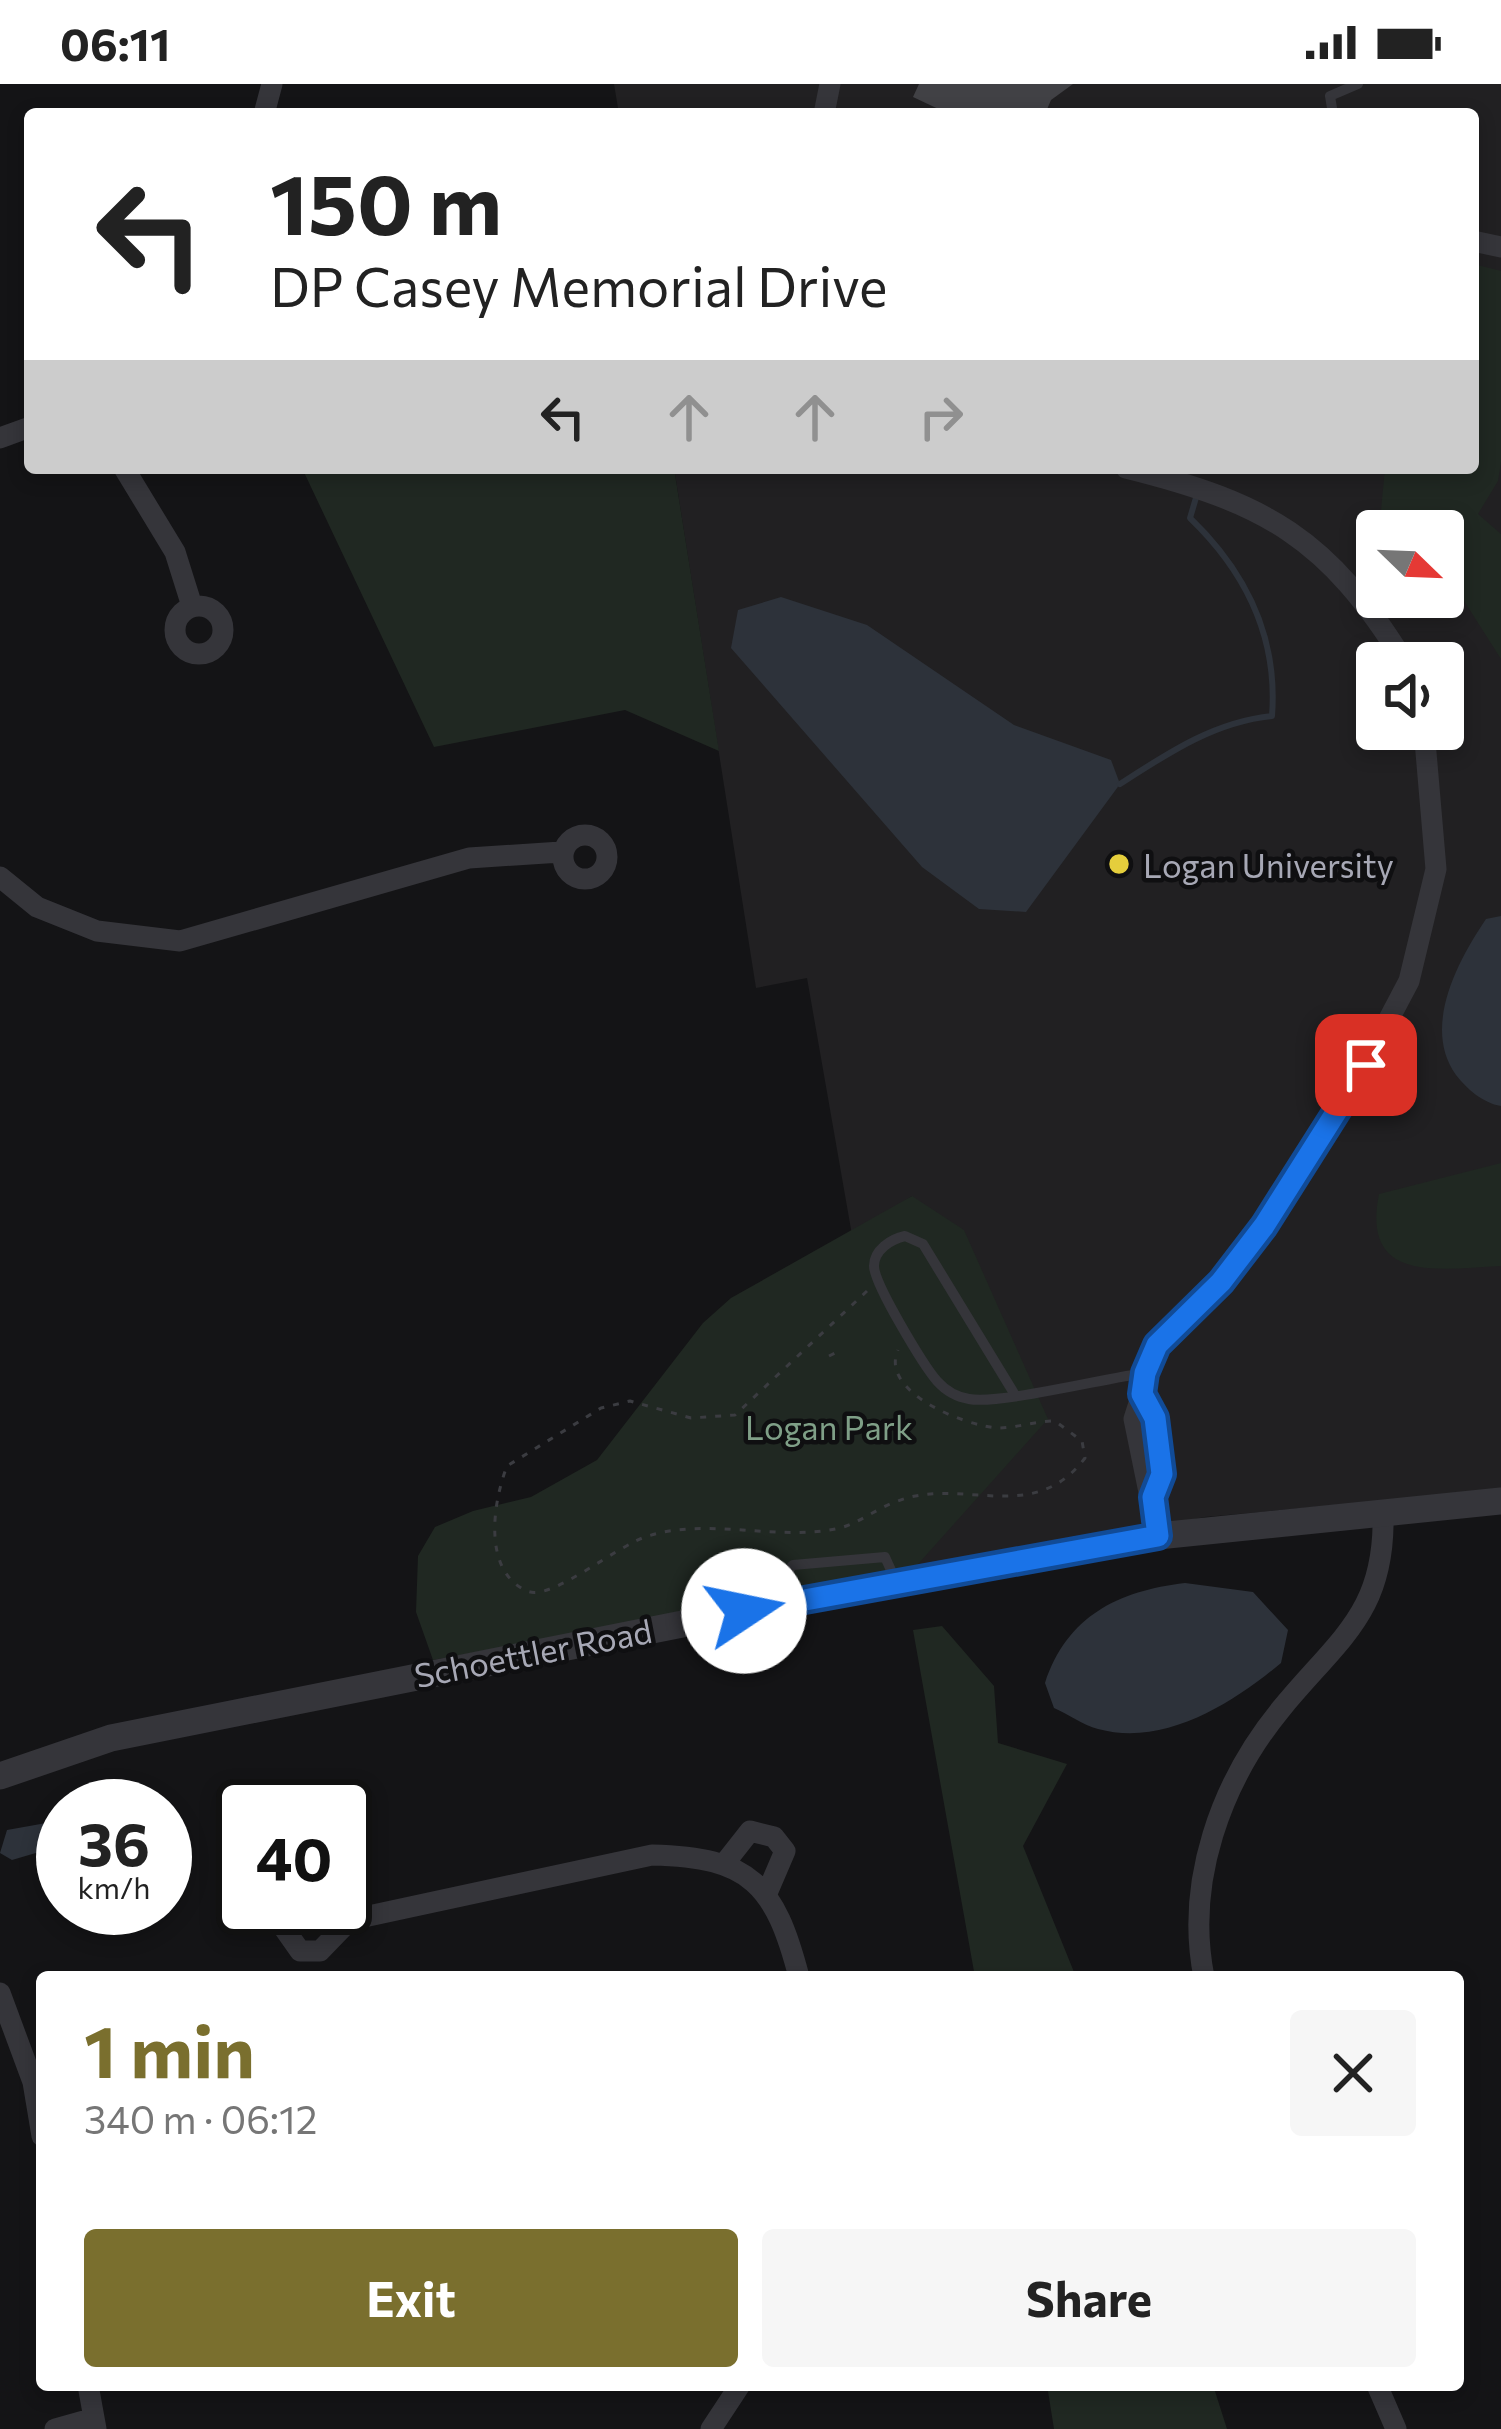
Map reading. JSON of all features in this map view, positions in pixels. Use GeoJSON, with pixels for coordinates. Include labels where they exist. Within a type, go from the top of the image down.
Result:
{"type":"FeatureCollection","features":[{"type":"Feature","properties":{"kind":"street"},"geometry":{"type":"LineString","coordinates":[[128,474],[175,553],[193,606]]}},
{"type":"Feature","properties":{"kind":"street"},"geometry":{"type":"LineString","coordinates":[[1146,474],[1259,510],[1302,538],[1354,586],[1391,642]]}},
{"type":"Feature","properties":{"kind":"street"},"geometry":{"type":"LineString","coordinates":[[1158,1536],[1153,1497],[1162,1474],[1155,1418],[1144,1383],[1157,1345],[1221,1282],[1264,1226],[1352,1089],[1408,981],[1436,869],[1426,750]]}},
{"type":"Feature","properties":{"kind":"street"},"geometry":{"type":"LineString","coordinates":[[0,877],[37,907],[97,931],[180,941],[469,858],[561,852]]}},
{"type":"Feature","properties":{"kind":"street","name":"Schoettler Road"},"geometry":{"type":"LineString","coordinates":[[0,1776],[111,1738],[896,1583],[1158,1536],[1501,1501]]}},
{"type":"Feature","properties":{"kind":"street"},"geometry":{"type":"LineString","coordinates":[[1204,1971],[1202,1890],[1221,1806],[1249,1750],[1352,1631],[1371,1601],[1384,1552],[1383,1511]]}},
{"type":"Feature","properties":{"kind":"street"},"geometry":{"type":"LineString","coordinates":[[724,1864],[750,1832],[774,1837],[785,1852],[784,1865],[767,1893]]}},
{"type":"Feature","properties":{"kind":"street"},"geometry":{"type":"LineString","coordinates":[[372,1908],[652,1855],[724,1864],[767,1893],[784,1920],[798,1971]]}},
{"type":"Feature","properties":{"kind":"street"},"geometry":{"type":"LineString","coordinates":[[289,1935],[300,1951],[320,1951],[329,1935]]}},
{"type":"Feature","properties":{"kind":"street"},"geometry":{"type":"LineString","coordinates":[[0,1993],[10,2046],[36,2119]]}},
{"type":"Feature","properties":{"kind":"street"},"geometry":{"type":"LineString","coordinates":[[55,2429],[95,2424],[89,2391]]}},
{"type":"Feature","properties":{"kind":"street"},"geometry":{"type":"LineString","coordinates":[[711,2429],[736,2391]]}},
{"type":"Feature","properties":{"kind":"street"},"geometry":{"type":"LineString","coordinates":[[1380,2391],[1396,2429]]}},
{"type":"Feature","properties":{"kind":"lane"},"geometry":{"type":"LineString","coordinates":[[1332,108],[1330,96],[1358,84]]}},
{"type":"Feature","properties":{"kind":"lane"},"geometry":{"type":"LineString","coordinates":[[1015,1395],[923,1244],[913,1237],[895,1238],[877,1256],[874,1267],[913,1342],[950,1392],[972,1400],[1144,1383]]}},
{"type":"Feature","properties":{"kind":"path"},"geometry":{"type":"LineString","coordinates":[[874,1267],[865,1297],[806,1343],[734,1415],[692,1418],[630,1401],[601,1408],[506,1466],[494,1514],[504,1568],[523,1590],[540,1594],[560,1588],[618,1547],[652,1534],[836,1529],[921,1495],[990,1498],[1046,1491],[1070,1478],[1085,1458],[1082,1441],[1068,1426],[1055,1421],[998,1428],[930,1405],[909,1390],[894,1353],[913,1342]]}},
{"type":"Feature","properties":{"kind":"shaded area","name":"Logan University"},"geometry":{"type":"Polygon","coordinates":[[[614,84],[1501,84],[1501,1490],[1205,1517],[911,1572],[912,1196],[852,1235],[807,978],[756,988],[675,474],[1479,474],[1479,108],[618,108],[614,84]]]}},
{"type":"Feature","properties":{"kind":"shaded area"},"geometry":{"type":"Polygon","coordinates":[[[781,597],[867,625],[1014,725],[1111,760],[1120,784],[1026,912],[979,909],[922,867],[731,648],[738,610],[781,597]]]}},
{"type":"Feature","properties":{"kind":"shaded area"},"geometry":{"type":"Polygon","coordinates":[[[1501,916],[1501,1106],[1482,1099],[1460,1080],[1446,1057],[1442,1037],[1447,996],[1464,955],[1486,919],[1501,916]]]}},
{"type":"Feature","properties":{"kind":"shaded area"},"geometry":{"type":"Polygon","coordinates":[[[1185,1583],[1253,1592],[1288,1630],[1281,1663],[1242,1693],[1197,1718],[1148,1732],[1098,1729],[1054,1708],[1045,1683],[1067,1640],[1081,1624],[1117,1600],[1185,1583]]]}},
{"type":"Feature","properties":{"kind":"shaded area"},"geometry":{"type":"Polygon","coordinates":[[[36,1825],[36,1853],[12,1860],[0,1853],[7,1830],[36,1825]]]}},
{"type":"Feature","properties":{"kind":"green space"},"geometry":{"type":"Polygon","coordinates":[[[1479,266],[1501,271],[1501,462],[1498,481],[1478,514],[1501,534],[1501,659],[1464,601],[1464,510],[1381,510],[1384,474],[1479,474],[1479,266]]]}},
{"type":"Feature","properties":{"kind":"green space"},"geometry":{"type":"Polygon","coordinates":[[[305,474],[675,474],[719,751],[625,710],[434,747],[305,474]]]}},
{"type":"Feature","properties":{"kind":"green space"},"geometry":{"type":"Polygon","coordinates":[[[1501,1163],[1501,1266],[1410,1265],[1393,1257],[1382,1244],[1376,1223],[1379,1194],[1501,1163]]]}},
{"type":"Feature","properties":{"kind":"green space","name":"Logan Park"},"geometry":{"type":"Polygon","coordinates":[[[912,1196],[964,1230],[1048,1419],[911,1572],[433,1660],[416,1612],[418,1556],[435,1527],[473,1511],[531,1497],[597,1460],[703,1323],[731,1298],[912,1196]]]}},
{"type":"Feature","properties":{"kind":"green space"},"geometry":{"type":"Polygon","coordinates":[[[942,1626],[994,1686],[998,1743],[1067,1764],[1023,1846],[1074,1971],[974,1971],[913,1630],[942,1626]]]}},
{"type":"Feature","properties":{"kind":"green space"},"geometry":{"type":"Polygon","coordinates":[[[1048,2391],[1215,2391],[1227,2429],[1054,2429],[1048,2391]]]}},
{"type":"Feature","properties":{"kind":"building"},"geometry":{"type":"Polygon","coordinates":[[[919,84],[1073,84],[1048,108],[936,108],[913,97],[919,84]]]}},
{"type":"Feature","properties":{"kind":"waterway"},"geometry":{"type":"LineString","coordinates":[[1120,784],[1211,732],[1272,716],[1270,660],[1263,633],[1242,584],[1190,518],[1198,491]]}},
{"type":"Feature","properties":{"kind":"place","name":"Logan University"},"geometry":{"type":"Point","coordinates":[1119,864]}},
{"type":"Feature","properties":{"kind":"route"},"geometry":{"type":"LineString","coordinates":[[744,1611],[1158,1536],[1153,1497],[1162,1474],[1155,1418],[1142,1394],[1157,1345],[1221,1282],[1264,1226],[1366,1065]]}}]}
